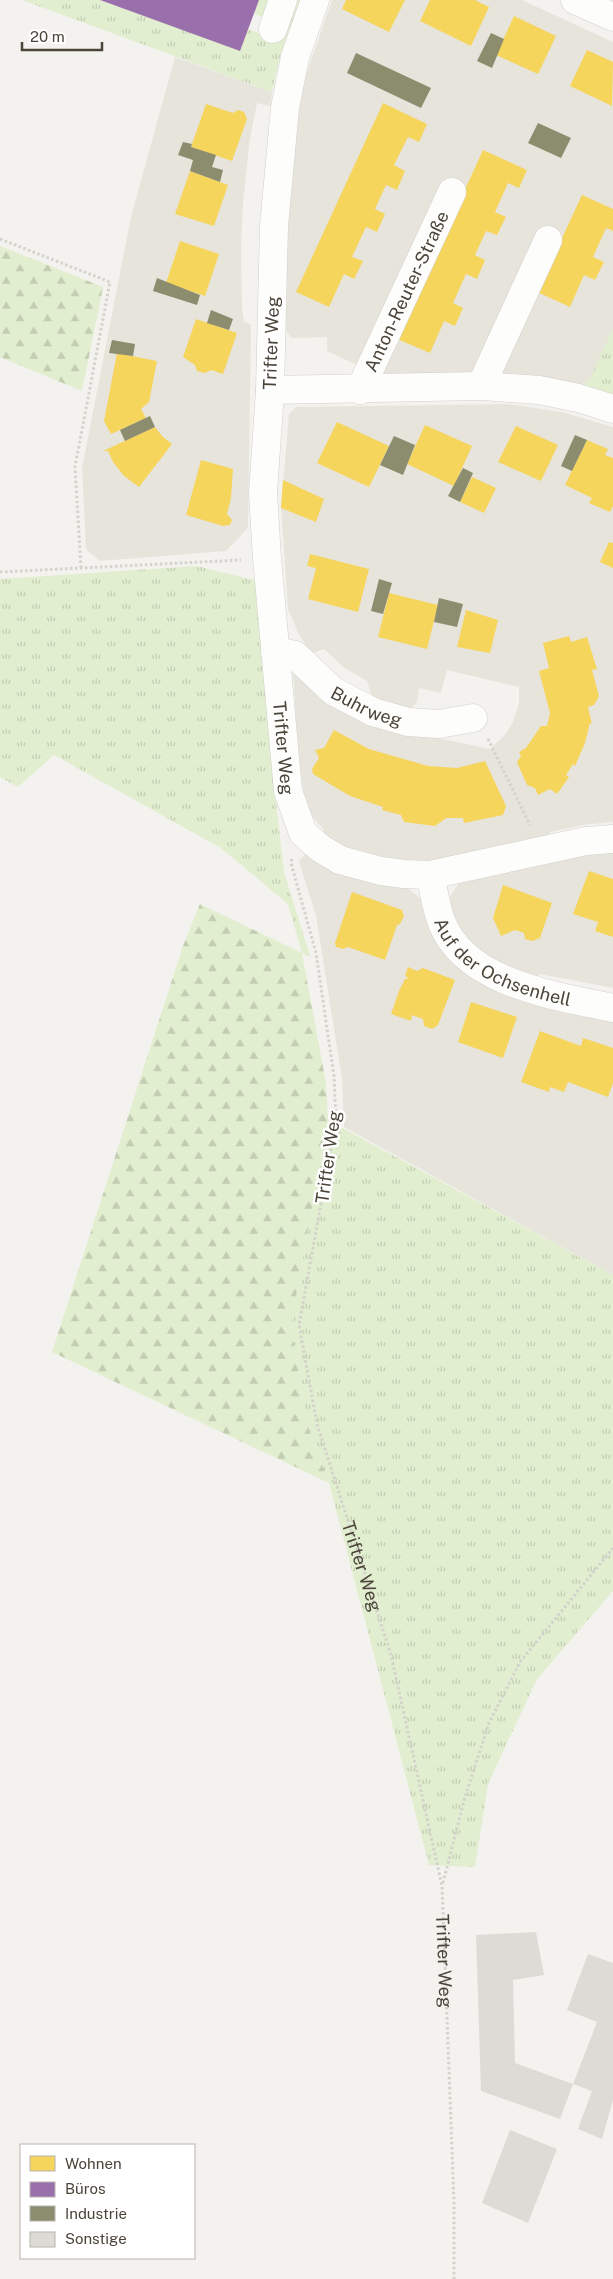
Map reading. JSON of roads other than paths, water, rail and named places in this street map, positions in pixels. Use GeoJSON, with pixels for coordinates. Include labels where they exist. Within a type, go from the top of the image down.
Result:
{"type":"FeatureCollection","features":[{"type":"Feature","properties":{"kind":"street"},"geometry":{"type":"LineString","coordinates":[[273,29],[283,0]]}},
{"type":"Feature","properties":{"kind":"street","name":"Trifter Weg"},"geometry":{"type":"LineString","coordinates":[[315,0],[295,56],[285,108],[274,226],[270,390],[263,493],[288,791],[302,833],[320,848],[340,860],[381,871],[430,875]]}},
{"type":"Feature","properties":{"kind":"street"},"geometry":{"type":"LineString","coordinates":[[575,0],[613,17]]}},
{"type":"Feature","properties":{"kind":"street","name":"Anton-Reuter-Straße"},"geometry":{"type":"LineString","coordinates":[[360,390],[452,192]]}},
{"type":"Feature","properties":{"kind":"street"},"geometry":{"type":"LineString","coordinates":[[481,386],[548,240]]}},
{"type":"Feature","properties":{"kind":"street","name":"Anton-Reuter-Straße"},"geometry":{"type":"LineString","coordinates":[[270,390],[360,390],[481,386],[539,390],[578,398],[613,409]]}},
{"type":"Feature","properties":{"kind":"street","name":"Buhrweg"},"geometry":{"type":"LineString","coordinates":[[275,651],[295,655],[333,690],[373,712],[408,722],[439,724],[473,718]]}},
{"type":"Feature","properties":{"kind":"street"},"geometry":{"type":"LineString","coordinates":[[430,875],[586,841],[613,839]]}},
{"type":"Feature","properties":{"kind":"street","name":"Auf der Ochsenhell"},"geometry":{"type":"LineString","coordinates":[[430,875],[442,924],[458,949],[480,966],[505,981],[530,990],[613,1008]]}}]}
